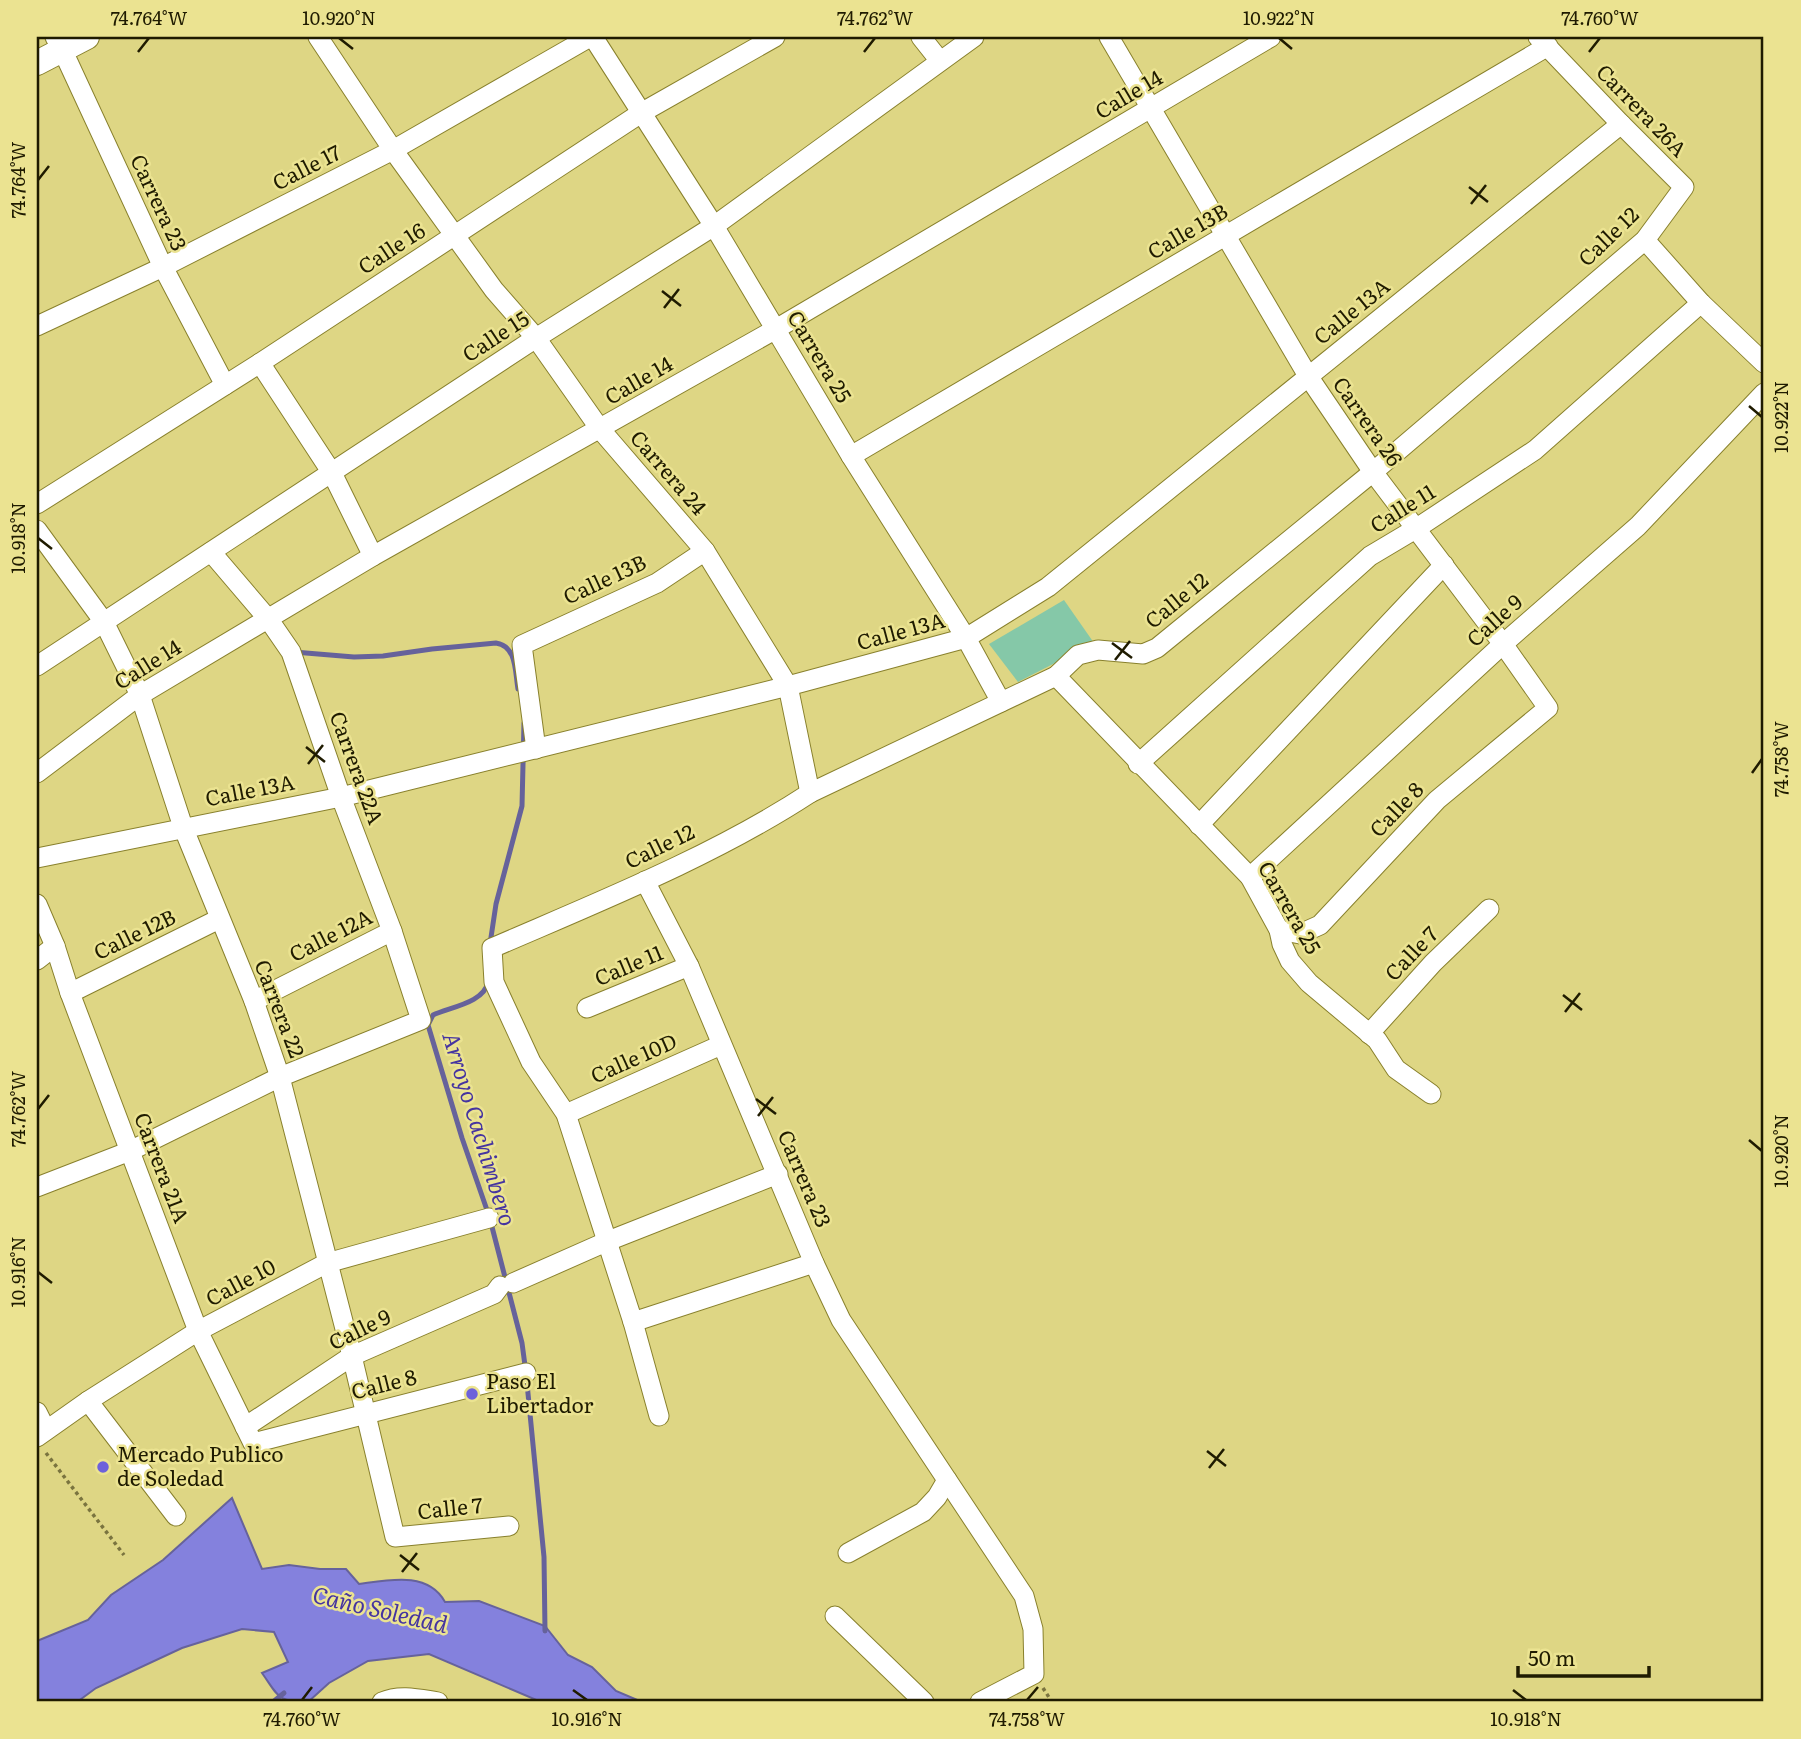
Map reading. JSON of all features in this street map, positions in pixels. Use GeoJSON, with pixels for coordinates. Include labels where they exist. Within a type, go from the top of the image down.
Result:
{"type":"FeatureCollection","features":[{"type":"Feature","properties":{"kind":"main road"},"geometry":{"type":"LineString","coordinates":[[37,62],[59,43],[87,37]]}},
{"type":"Feature","properties":{"kind":"street","name":"Carrera 24"},"geometry":{"type":"LineString","coordinates":[[318,37],[393,150],[494,290],[536,338],[600,429],[705,551],[788,686],[810,793]]}},
{"type":"Feature","properties":{"kind":"street","name":"Calle 17"},"geometry":{"type":"LineString","coordinates":[[37,326],[163,267],[393,150],[592,37]]}},
{"type":"Feature","properties":{"kind":"street","name":"Carrera 25"},"geometry":{"type":"LineString","coordinates":[[592,37],[714,226],[851,456],[966,638],[1001,702]]}},
{"type":"Feature","properties":{"kind":"street","name":"Calle 16"},"geometry":{"type":"LineString","coordinates":[[37,504],[260,363],[641,113],[775,37]]}},
{"type":"Feature","properties":{"kind":"street"},"geometry":{"type":"LineString","coordinates":[[921,37],[940,61]]}},
{"type":"Feature","properties":{"kind":"street","name":"Calle 15"},"geometry":{"type":"LineString","coordinates":[[37,666],[536,338],[714,226],[974,37]]}},
{"type":"Feature","properties":{"kind":"street","name":"Carrera 26"},"geometry":{"type":"LineString","coordinates":[[1108,37],[1308,376],[1373,472],[1548,708]]}},
{"type":"Feature","properties":{"kind":"street","name":"Calle 14"},"geometry":{"type":"LineString","coordinates":[[37,772],[140,695],[373,556],[776,329],[1271,37]]}},
{"type":"Feature","properties":{"kind":"street","name":"Carrera 26A"},"geometry":{"type":"LineString","coordinates":[[1543,42],[1684,187]]}},
{"type":"Feature","properties":{"kind":"street","name":"Calle 13B"},"geometry":{"type":"LineString","coordinates":[[851,456],[1226,236],[1543,42]]}},
{"type":"Feature","properties":{"kind":"street","name":"Carrera 23"},"geometry":{"type":"LineString","coordinates":[[59,43],[163,267],[225,385]]}},
{"type":"Feature","properties":{"kind":"street","name":"Calle 13A"},"geometry":{"type":"LineString","coordinates":[[37,858],[341,797],[788,686],[966,638],[1048,587],[1620,124]]}},
{"type":"Feature","properties":{"kind":"street","name":"Calle 12"},"geometry":{"type":"LineString","coordinates":[[566,1114],[531,1062],[494,982],[492,948],[645,881],[781,812],[810,793],[1056,676],[1077,654],[1098,650],[1143,654],[1157,648],[1373,472],[1644,240],[1684,187]]}},
{"type":"Feature","properties":{"kind":"street"},"geometry":{"type":"LineString","coordinates":[[1644,240],[1701,303],[1764,363]]}},
{"type":"Feature","properties":{"kind":"street","name":"Calle 11"},"geometry":{"type":"LineString","coordinates":[[1138,764],[1370,556],[1535,450],[1701,303]]}},
{"type":"Feature","properties":{"kind":"street"},"geometry":{"type":"LineString","coordinates":[[260,363],[332,473],[373,556]]}},
{"type":"Feature","properties":{"kind":"street","name":"Calle 9"},"geometry":{"type":"LineString","coordinates":[[1250,877],[1503,644],[1638,526],[1764,393]]}},
{"type":"Feature","properties":{"kind":"street","name":"Carrera 22"},"geometry":{"type":"LineString","coordinates":[[37,530],[104,622],[140,695],[183,828],[254,1001],[280,1077],[352,1356],[395,1537]]}},
{"type":"Feature","properties":{"kind":"street","name":"Calle 13B"},"geometry":{"type":"LineString","coordinates":[[536,749],[522,645],[657,583],[705,551]]}},
{"type":"Feature","properties":{"kind":"street","name":"Carrera 22A"},"geometry":{"type":"LineString","coordinates":[[211,552],[269,620],[291,652],[341,797],[392,931],[421,1020],[280,1077]]}},
{"type":"Feature","properties":{"kind":"street"},"geometry":{"type":"LineString","coordinates":[[1199,825],[1444,565]]}},
{"type":"Feature","properties":{"kind":"street","name":"Carrera 25"},"geometry":{"type":"LineString","coordinates":[[1056,676],[1138,764],[1250,877],[1279,930],[1290,961],[1309,983],[1377,1040],[1396,1069],[1431,1094]]}},
{"type":"Feature","properties":{"kind":"street","name":"Calle 8"},"geometry":{"type":"LineString","coordinates":[[1279,930],[1300,934],[1320,925],[1437,800],[1548,708]]}},
{"type":"Feature","properties":{"kind":"street","name":"Carrera 23"},"geometry":{"type":"LineString","coordinates":[[645,881],[689,966],[814,1263],[841,1320],[1024,1595],[1034,1629],[1034,1674],[981,1702]]}},
{"type":"Feature","properties":{"kind":"street","name":"Carrera 21A"},"geometry":{"type":"LineString","coordinates":[[37,904],[198,1331],[249,1435]]}},
{"type":"Feature","properties":{"kind":"street","name":"Calle 7"},"geometry":{"type":"LineString","coordinates":[[1369,1034],[1433,963],[1489,909]]}},
{"type":"Feature","properties":{"kind":"street","name":"Calle 12B"},"geometry":{"type":"LineString","coordinates":[[70,993],[219,919]]}},
{"type":"Feature","properties":{"kind":"street","name":"Calle 12A"},"geometry":{"type":"LineString","coordinates":[[254,1001],[392,931]]}},
{"type":"Feature","properties":{"kind":"street"},"geometry":{"type":"LineString","coordinates":[[37,960],[55,946]]}},
{"type":"Feature","properties":{"kind":"street","name":"Calle 11"},"geometry":{"type":"LineString","coordinates":[[587,1009],[689,966]]}},
{"type":"Feature","properties":{"kind":"street","name":"Calle 10D"},"geometry":{"type":"LineString","coordinates":[[566,1114],[722,1045]]}},
{"type":"Feature","properties":{"kind":"street"},"geometry":{"type":"LineString","coordinates":[[37,1187],[130,1151],[280,1077]]}},
{"type":"Feature","properties":{"kind":"street"},"geometry":{"type":"LineString","coordinates":[[566,1114],[633,1322],[659,1416]]}},
{"type":"Feature","properties":{"kind":"street","name":"Calle 9"},"geometry":{"type":"LineString","coordinates":[[249,1435],[352,1356],[494,1294],[507,1284],[778,1174]]}},
{"type":"Feature","properties":{"kind":"street","name":"Calle 10"},"geometry":{"type":"LineString","coordinates":[[43,1439],[88,1401],[198,1331],[327,1263],[489,1218]]}},
{"type":"Feature","properties":{"kind":"street"},"geometry":{"type":"LineString","coordinates":[[633,1322],[814,1263]]}},
{"type":"Feature","properties":{"kind":"street","name":"Calle 8"},"geometry":{"type":"LineString","coordinates":[[249,1435],[365,1413],[526,1373]]}},
{"type":"Feature","properties":{"kind":"street"},"geometry":{"type":"LineString","coordinates":[[88,1401],[176,1516]]}},
{"type":"Feature","properties":{"kind":"street"},"geometry":{"type":"LineString","coordinates":[[37,1412],[43,1439]]}},
{"type":"Feature","properties":{"kind":"street"},"geometry":{"type":"LineString","coordinates":[[848,1553],[923,1512],[937,1497],[947,1480]]}},
{"type":"Feature","properties":{"kind":"street","name":"Calle 7"},"geometry":{"type":"LineString","coordinates":[[395,1537],[509,1526]]}},
{"type":"Feature","properties":{"kind":"street"},"geometry":{"type":"LineString","coordinates":[[835,1616],[924,1702]]}},
{"type":"Feature","properties":{"kind":"street"},"geometry":{"type":"LineString","coordinates":[[382,1702],[392,1698],[438,1702]]}},
{"type":"Feature","properties":{"kind":"path"},"geometry":{"type":"LineString","coordinates":[[43,1439],[124,1555]]}},
{"type":"Feature","properties":{"kind":"green space"},"geometry":{"type":"Polygon","coordinates":[[[1064,600],[1094,643],[1018,682],[989,644],[1064,600]]]}},
{"type":"Feature","properties":{"kind":"water","name":"Caño Soledad"},"geometry":{"type":"Polygon","coordinates":[[[232,1498],[262,1569],[289,1565],[346,1569],[359,1584],[407,1580],[429,1586],[438,1592],[445,1602],[479,1601],[545,1626],[568,1655],[592,1667],[616,1691],[642,1702],[541,1702],[429,1654],[368,1661],[329,1683],[308,1702],[290,1701],[276,1693],[262,1673],[288,1662],[274,1632],[242,1629],[182,1648],[96,1688],[77,1702],[37,1702],[37,1641],[88,1620],[111,1595],[163,1560],[232,1498]]]}},
{"type":"Feature","properties":{"kind":"waterway","name":"Arroyo Cachimbero"},"geometry":{"type":"LineString","coordinates":[[294,652],[354,657],[383,656],[496,643],[503,645],[511,654],[518,689]]}},
{"type":"Feature","properties":{"kind":"waterway","name":"Arroyo Cachimbero"},"geometry":{"type":"LineString","coordinates":[[490,944],[496,904],[522,806],[524,723]]}},
{"type":"Feature","properties":{"kind":"waterway","name":"Arroyo Cachimbero"},"geometry":{"type":"LineString","coordinates":[[488,982],[480,995],[433,1015],[428,1025],[488,1213]]}},
{"type":"Feature","properties":{"kind":"waterway","name":"Arroyo Cachimbero"},"geometry":{"type":"LineString","coordinates":[[491,1223],[522,1343],[526,1373],[544,1557],[545,1631]]}},
{"type":"Feature","properties":{"kind":"waterway"},"geometry":{"type":"LineString","coordinates":[[273,1702],[284,1693]]}},
{"type":"Feature","properties":{"kind":"place","name":"Paso El Libertador"},"geometry":{"type":"Point","coordinates":[472,1394]}},
{"type":"Feature","properties":{"kind":"place","name":"Mercado Publico de Soledad"},"geometry":{"type":"Point","coordinates":[103,1467]}}]}
